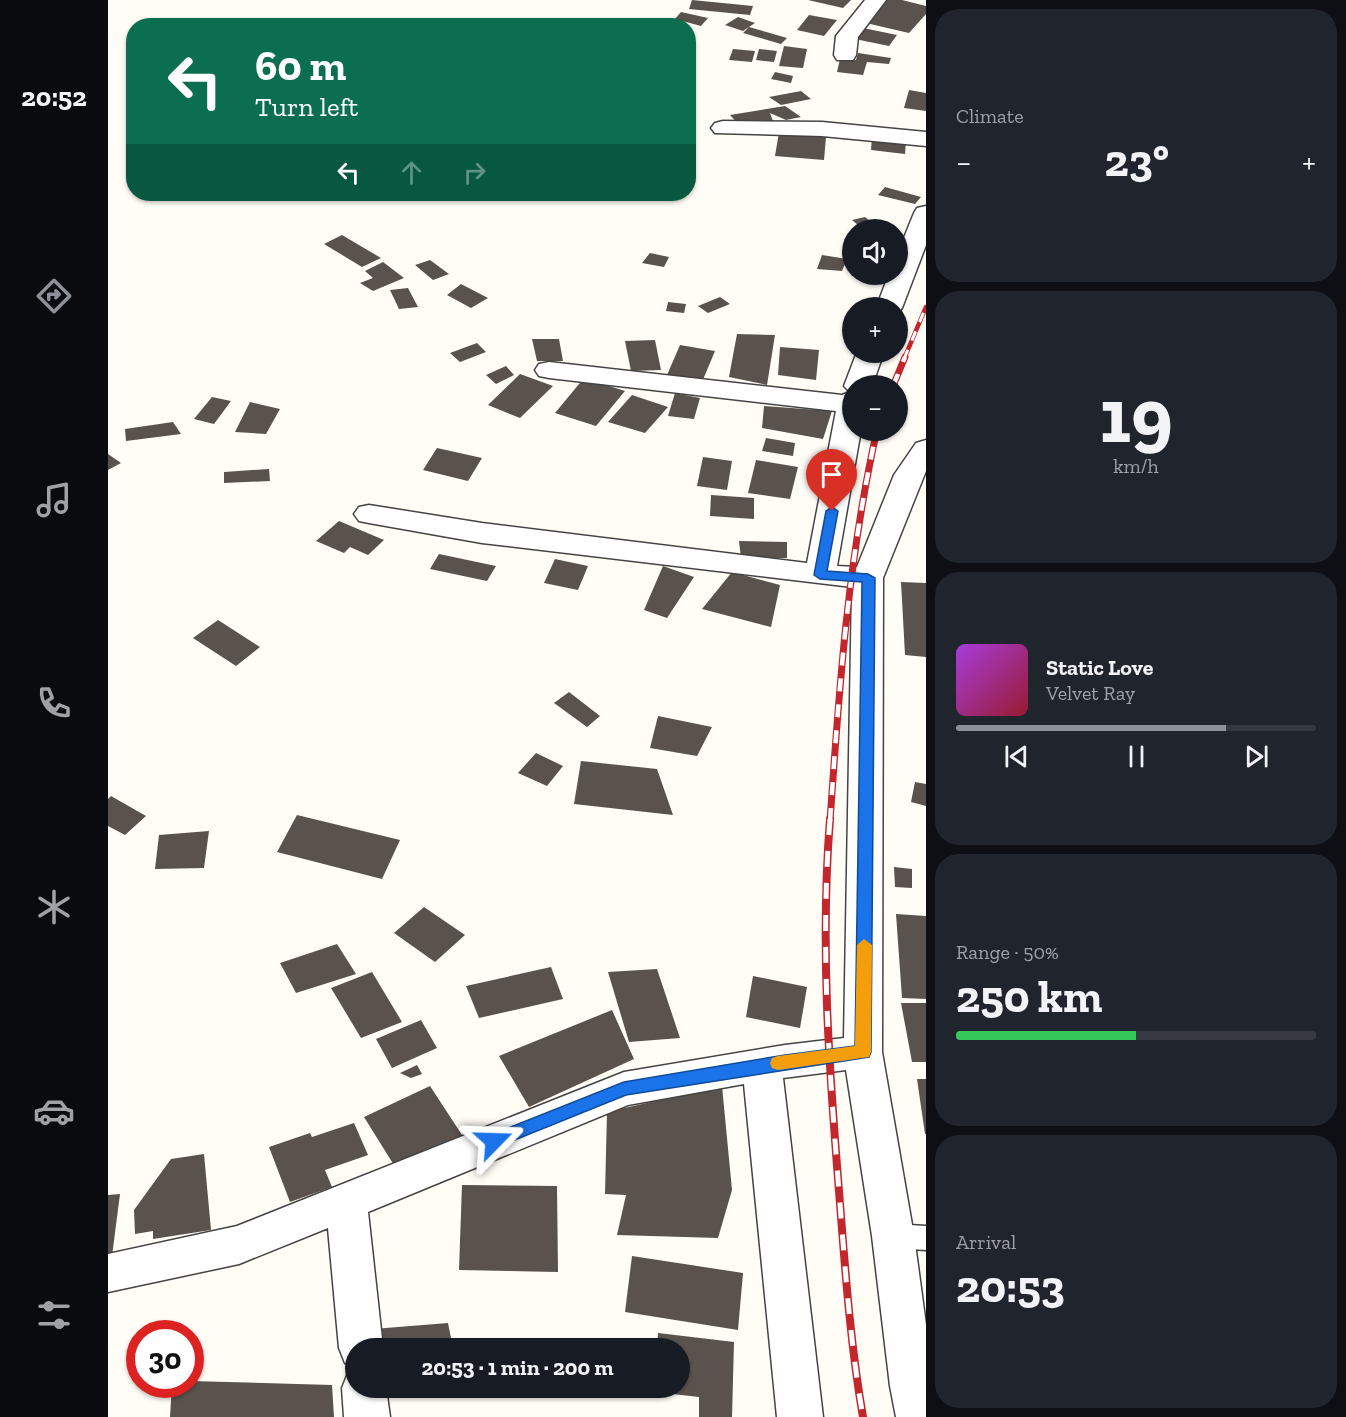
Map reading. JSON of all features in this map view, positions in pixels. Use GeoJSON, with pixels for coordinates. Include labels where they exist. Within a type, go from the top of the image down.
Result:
{"type":"FeatureCollection","features":[{"type":"Feature","properties":{"kind":"street"},"geometry":{"type":"LineString","coordinates":[[845,55],[847,36],[876,0]]}},
{"type":"Feature","properties":{"kind":"street"},"geometry":{"type":"LineString","coordinates":[[723,128],[822,129],[926,139]]}},
{"type":"Feature","properties":{"kind":"street"},"geometry":{"type":"LineString","coordinates":[[893,297],[926,213]]}},
{"type":"Feature","properties":{"kind":"street"},"geometry":{"type":"LineString","coordinates":[[549,370],[842,396]]}},
{"type":"Feature","properties":{"kind":"street"},"geometry":{"type":"LineString","coordinates":[[820,575],[845,441]]}},
{"type":"Feature","properties":{"kind":"street"},"geometry":{"type":"LineString","coordinates":[[919,1417],[912,1386],[909,1237],[863,1052],[868,578],[909,475],[926,449]]}},
{"type":"Feature","properties":{"kind":"street"},"geometry":{"type":"LineString","coordinates":[[369,514],[482,533],[820,575],[868,578]]}},
{"type":"Feature","properties":{"kind":"street"},"geometry":{"type":"LineString","coordinates":[[108,1273],[239,1245],[624,1089],[863,1052]]}},
{"type":"Feature","properties":{"kind":"street"},"geometry":{"type":"LineString","coordinates":[[762,1066],[800,1417]]}},
{"type":"Feature","properties":{"kind":"street"},"geometry":{"type":"LineString","coordinates":[[346,1203],[360,1338]]}},
{"type":"Feature","properties":{"kind":"street"},"geometry":{"type":"LineString","coordinates":[[365,1398],[367,1417]]}},
{"type":"Feature","properties":{"kind":"building"},"geometry":{"type":"Polygon","coordinates":[[[692,0],[753,6],[750,15],[689,9],[692,0]]]}},
{"type":"Feature","properties":{"kind":"building"},"geometry":{"type":"Polygon","coordinates":[[[808,0],[851,0],[843,8],[808,0]]]}},
{"type":"Feature","properties":{"kind":"building"},"geometry":{"type":"Polygon","coordinates":[[[887,0],[902,0],[926,6],[926,14],[909,33],[866,23],[887,0]]]}},
{"type":"Feature","properties":{"kind":"building"},"geometry":{"type":"Polygon","coordinates":[[[681,12],[708,18],[701,26],[696,25],[696,18],[676,18],[681,12]]]}},
{"type":"Feature","properties":{"kind":"building"},"geometry":{"type":"Polygon","coordinates":[[[809,15],[837,20],[824,36],[797,30],[809,15]]]}},
{"type":"Feature","properties":{"kind":"building"},"geometry":{"type":"Polygon","coordinates":[[[738,17],[755,23],[743,31],[725,25],[738,17]]]}},
{"type":"Feature","properties":{"kind":"building"},"geometry":{"type":"Polygon","coordinates":[[[749,27],[787,38],[781,44],[743,33],[749,27]]]}},
{"type":"Feature","properties":{"kind":"building"},"geometry":{"type":"Polygon","coordinates":[[[863,28],[897,35],[889,46],[855,39],[863,28]]]}},
{"type":"Feature","properties":{"kind":"building"},"geometry":{"type":"Polygon","coordinates":[[[784,46],[807,49],[803,68],[779,66],[784,46]]]}},
{"type":"Feature","properties":{"kind":"building"},"geometry":{"type":"Polygon","coordinates":[[[733,49],[755,51],[752,62],[729,60],[733,49]]]}},
{"type":"Feature","properties":{"kind":"building"},"geometry":{"type":"Polygon","coordinates":[[[759,49],[777,51],[774,62],[756,60],[759,49]]]}},
{"type":"Feature","properties":{"kind":"building"},"geometry":{"type":"Polygon","coordinates":[[[858,53],[891,58],[889,64],[867,62],[863,75],[837,72],[840,59],[856,60],[858,53]]]}},
{"type":"Feature","properties":{"kind":"building"},"geometry":{"type":"Polygon","coordinates":[[[775,72],[793,76],[791,83],[771,79],[775,72]]]}},
{"type":"Feature","properties":{"kind":"building"},"geometry":{"type":"Polygon","coordinates":[[[909,90],[926,93],[926,111],[904,108],[909,90]]]}},
{"type":"Feature","properties":{"kind":"building"},"geometry":{"type":"Polygon","coordinates":[[[801,91],[811,99],[781,105],[769,97],[801,91]]]}},
{"type":"Feature","properties":{"kind":"building"},"geometry":{"type":"Polygon","coordinates":[[[785,106],[801,117],[786,120],[770,113],[773,121],[741,127],[730,115],[785,106]]]}},
{"type":"Feature","properties":{"kind":"building"},"geometry":{"type":"Polygon","coordinates":[[[779,132],[826,137],[824,160],[775,156],[779,132]]]}},
{"type":"Feature","properties":{"kind":"building"},"geometry":{"type":"Polygon","coordinates":[[[872,137],[906,142],[905,154],[871,150],[872,137]]]}},
{"type":"Feature","properties":{"kind":"building"},"geometry":{"type":"Polygon","coordinates":[[[885,187],[921,197],[915,204],[878,195],[885,187]]]}},
{"type":"Feature","properties":{"kind":"building"},"geometry":{"type":"Polygon","coordinates":[[[342,235],[381,258],[362,267],[324,244],[342,235]]]}},
{"type":"Feature","properties":{"kind":"building"},"geometry":{"type":"Polygon","coordinates":[[[650,253],[669,257],[664,267],[642,263],[650,253]]]}},
{"type":"Feature","properties":{"kind":"building"},"geometry":{"type":"Polygon","coordinates":[[[822,255],[842,258],[842,271],[817,269],[822,255]]]}},
{"type":"Feature","properties":{"kind":"building"},"geometry":{"type":"Polygon","coordinates":[[[430,260],[449,274],[433,280],[415,265],[430,260]]]}},
{"type":"Feature","properties":{"kind":"building"},"geometry":{"type":"Polygon","coordinates":[[[383,262],[404,278],[373,291],[360,283],[373,278],[365,271],[383,262]]]}},
{"type":"Feature","properties":{"kind":"building"},"geometry":{"type":"Polygon","coordinates":[[[461,284],[488,298],[471,308],[447,295],[461,284]]]}},
{"type":"Feature","properties":{"kind":"building"},"geometry":{"type":"Polygon","coordinates":[[[408,288],[418,307],[399,309],[390,290],[408,288]]]}},
{"type":"Feature","properties":{"kind":"building"},"geometry":{"type":"Polygon","coordinates":[[[720,297],[730,304],[708,313],[698,306],[720,297]]]}},
{"type":"Feature","properties":{"kind":"building"},"geometry":{"type":"Polygon","coordinates":[[[668,302],[686,304],[684,313],[666,311],[668,302]]]}},
{"type":"Feature","properties":{"kind":"building"},"geometry":{"type":"Polygon","coordinates":[[[737,334],[775,335],[767,385],[729,377],[737,334]]]}},
{"type":"Feature","properties":{"kind":"building"},"geometry":{"type":"Polygon","coordinates":[[[532,339],[559,339],[563,361],[537,361],[532,339]]]}},
{"type":"Feature","properties":{"kind":"building"},"geometry":{"type":"Polygon","coordinates":[[[655,340],[661,370],[631,371],[625,341],[655,340]]]}},
{"type":"Feature","properties":{"kind":"building"},"geometry":{"type":"Polygon","coordinates":[[[477,343],[486,352],[460,362],[450,353],[477,343]]]}},
{"type":"Feature","properties":{"kind":"building"},"geometry":{"type":"Polygon","coordinates":[[[680,345],[715,351],[702,382],[667,375],[680,345]]]}},
{"type":"Feature","properties":{"kind":"building"},"geometry":{"type":"Polygon","coordinates":[[[780,347],[819,350],[816,380],[778,375],[780,347]]]}},
{"type":"Feature","properties":{"kind":"building"},"geometry":{"type":"Polygon","coordinates":[[[506,366],[514,375],[496,384],[486,375],[506,366]]]}},
{"type":"Feature","properties":{"kind":"building"},"geometry":{"type":"Polygon","coordinates":[[[520,374],[553,386],[520,418],[488,405],[520,374]]]}},
{"type":"Feature","properties":{"kind":"building"},"geometry":{"type":"Polygon","coordinates":[[[584,378],[625,391],[596,426],[555,413],[584,378]]]}},
{"type":"Feature","properties":{"kind":"building"},"geometry":{"type":"Polygon","coordinates":[[[675,393],[700,398],[694,419],[668,416],[675,393]]]}},
{"type":"Feature","properties":{"kind":"building"},"geometry":{"type":"Polygon","coordinates":[[[632,395],[668,407],[645,433],[608,422],[632,395]]]}},
{"type":"Feature","properties":{"kind":"building"},"geometry":{"type":"Polygon","coordinates":[[[212,397],[231,401],[214,424],[194,419],[212,397]]]}},
{"type":"Feature","properties":{"kind":"building"},"geometry":{"type":"Polygon","coordinates":[[[250,402],[280,409],[266,434],[235,432],[250,402]]]}},
{"type":"Feature","properties":{"kind":"building"},"geometry":{"type":"Polygon","coordinates":[[[764,406],[832,411],[823,439],[762,428],[764,406]]]}},
{"type":"Feature","properties":{"kind":"building"},"geometry":{"type":"Polygon","coordinates":[[[173,422],[181,434],[126,441],[125,429],[173,422]]]}},
{"type":"Feature","properties":{"kind":"building"},"geometry":{"type":"Polygon","coordinates":[[[766,438],[795,443],[793,456],[762,451],[766,438]]]}},
{"type":"Feature","properties":{"kind":"building"},"geometry":{"type":"Polygon","coordinates":[[[437,448],[482,458],[468,481],[423,470],[437,448]]]}},
{"type":"Feature","properties":{"kind":"building"},"geometry":{"type":"Polygon","coordinates":[[[108,454],[121,463],[108,470],[108,454]]]}},
{"type":"Feature","properties":{"kind":"building"},"geometry":{"type":"Polygon","coordinates":[[[703,457],[732,461],[727,490],[697,486],[703,457]]]}},
{"type":"Feature","properties":{"kind":"building"},"geometry":{"type":"Polygon","coordinates":[[[756,460],[798,467],[790,499],[748,493],[756,460]]]}},
{"type":"Feature","properties":{"kind":"building"},"geometry":{"type":"Polygon","coordinates":[[[269,469],[270,481],[224,483],[224,472],[269,469]]]}},
{"type":"Feature","properties":{"kind":"building"},"geometry":{"type":"Polygon","coordinates":[[[711,495],[754,498],[754,519],[710,516],[711,495]]]}},
{"type":"Feature","properties":{"kind":"building"},"geometry":{"type":"Polygon","coordinates":[[[339,521],[384,540],[368,555],[350,547],[344,553],[316,541],[339,521]]]}},
{"type":"Feature","properties":{"kind":"building"},"geometry":{"type":"Polygon","coordinates":[[[739,541],[787,542],[787,558],[741,558],[739,541]]]}},
{"type":"Feature","properties":{"kind":"building"},"geometry":{"type":"Polygon","coordinates":[[[439,554],[496,566],[487,581],[430,569],[439,554]]]}},
{"type":"Feature","properties":{"kind":"building"},"geometry":{"type":"Polygon","coordinates":[[[555,559],[588,566],[578,590],[544,583],[555,559]]]}},
{"type":"Feature","properties":{"kind":"building"},"geometry":{"type":"Polygon","coordinates":[[[663,566],[694,577],[667,618],[644,610],[663,566]]]}},
{"type":"Feature","properties":{"kind":"building"},"geometry":{"type":"Polygon","coordinates":[[[732,572],[780,585],[771,627],[702,609],[732,572]]]}},
{"type":"Feature","properties":{"kind":"building"},"geometry":{"type":"Polygon","coordinates":[[[901,582],[926,583],[926,657],[905,655],[901,582]]]}},
{"type":"Feature","properties":{"kind":"building"},"geometry":{"type":"Polygon","coordinates":[[[218,620],[260,647],[236,666],[193,638],[218,620]]]}},
{"type":"Feature","properties":{"kind":"building"},"geometry":{"type":"Polygon","coordinates":[[[569,692],[600,716],[587,727],[554,703],[569,692]]]}},
{"type":"Feature","properties":{"kind":"building"},"geometry":{"type":"Polygon","coordinates":[[[658,716],[712,727],[697,756],[650,748],[658,716]]]}},
{"type":"Feature","properties":{"kind":"building"},"geometry":{"type":"Polygon","coordinates":[[[536,753],[563,766],[547,786],[518,773],[536,753]]]}},
{"type":"Feature","properties":{"kind":"building"},"geometry":{"type":"Polygon","coordinates":[[[581,761],[657,769],[673,815],[574,804],[581,761]]]}},
{"type":"Feature","properties":{"kind":"building"},"geometry":{"type":"Polygon","coordinates":[[[915,782],[926,784],[926,806],[911,802],[915,782]]]}},
{"type":"Feature","properties":{"kind":"building"},"geometry":{"type":"Polygon","coordinates":[[[111,796],[146,816],[125,835],[108,826],[108,799],[111,796]]]}},
{"type":"Feature","properties":{"kind":"building"},"geometry":{"type":"Polygon","coordinates":[[[297,815],[400,840],[382,879],[277,852],[297,815]]]}},
{"type":"Feature","properties":{"kind":"building"},"geometry":{"type":"Polygon","coordinates":[[[209,831],[204,868],[155,869],[159,835],[209,831]]]}},
{"type":"Feature","properties":{"kind":"building"},"geometry":{"type":"Polygon","coordinates":[[[894,867],[912,869],[912,888],[895,887],[894,867]]]}},
{"type":"Feature","properties":{"kind":"building"},"geometry":{"type":"Polygon","coordinates":[[[424,907],[465,935],[435,962],[394,933],[424,907]]]}},
{"type":"Feature","properties":{"kind":"building"},"geometry":{"type":"Polygon","coordinates":[[[896,914],[926,916],[926,999],[902,998],[896,914]]]}},
{"type":"Feature","properties":{"kind":"building"},"geometry":{"type":"Polygon","coordinates":[[[337,944],[356,974],[296,993],[280,963],[337,944]]]}},
{"type":"Feature","properties":{"kind":"building"},"geometry":{"type":"Polygon","coordinates":[[[551,967],[563,999],[479,1018],[466,986],[551,967]]]}},
{"type":"Feature","properties":{"kind":"building"},"geometry":{"type":"Polygon","coordinates":[[[657,969],[680,1038],[629,1042],[608,972],[657,969]]]}},
{"type":"Feature","properties":{"kind":"building"},"geometry":{"type":"Polygon","coordinates":[[[372,972],[402,1022],[361,1038],[331,988],[372,972]]]}},
{"type":"Feature","properties":{"kind":"building"},"geometry":{"type":"Polygon","coordinates":[[[753,976],[807,987],[800,1028],[746,1017],[753,976]]]}},
{"type":"Feature","properties":{"kind":"building"},"geometry":{"type":"Polygon","coordinates":[[[901,1003],[926,1003],[926,1062],[912,1062],[901,1003]]]}},
{"type":"Feature","properties":{"kind":"building"},"geometry":{"type":"Polygon","coordinates":[[[612,1010],[634,1059],[529,1107],[499,1056],[612,1010]]]}},
{"type":"Feature","properties":{"kind":"building"},"geometry":{"type":"Polygon","coordinates":[[[421,1020],[437,1048],[392,1068],[376,1039],[421,1020]]]}},
{"type":"Feature","properties":{"kind":"building"},"geometry":{"type":"Polygon","coordinates":[[[417,1065],[422,1074],[411,1078],[400,1073],[417,1065]]]}},
{"type":"Feature","properties":{"kind":"building"},"geometry":{"type":"Polygon","coordinates":[[[917,1079],[926,1079],[926,1134],[925,1134],[917,1079]]]}},
{"type":"Feature","properties":{"kind":"building"},"geometry":{"type":"Polygon","coordinates":[[[430,1086],[464,1138],[397,1170],[364,1117],[430,1086]]]}},
{"type":"Feature","properties":{"kind":"building"},"geometry":{"type":"Polygon","coordinates":[[[722,1086],[732,1190],[718,1238],[617,1235],[626,1195],[605,1194],[607,1112],[722,1086]]]}},
{"type":"Feature","properties":{"kind":"building"},"geometry":{"type":"Polygon","coordinates":[[[354,1123],[368,1155],[325,1170],[332,1187],[290,1202],[269,1147],[310,1133],[312,1137],[354,1123]]]}},
{"type":"Feature","properties":{"kind":"building"},"geometry":{"type":"Polygon","coordinates":[[[204,1154],[211,1230],[153,1239],[153,1231],[135,1234],[134,1210],[171,1159],[204,1154]]]}},
{"type":"Feature","properties":{"kind":"building"},"geometry":{"type":"Polygon","coordinates":[[[462,1185],[557,1186],[558,1272],[459,1270],[462,1185]]]}},
{"type":"Feature","properties":{"kind":"building"},"geometry":{"type":"Polygon","coordinates":[[[120,1194],[112,1256],[108,1256],[108,1195],[120,1194]]]}},
{"type":"Feature","properties":{"kind":"building"},"geometry":{"type":"Polygon","coordinates":[[[632,1256],[743,1273],[738,1330],[625,1312],[632,1256]]]}},
{"type":"Feature","properties":{"kind":"building"},"geometry":{"type":"Polygon","coordinates":[[[448,1323],[451,1338],[373,1338],[373,1329],[448,1323]]]}},
{"type":"Feature","properties":{"kind":"building"},"geometry":{"type":"Polygon","coordinates":[[[658,1333],[734,1342],[732,1417],[699,1417],[699,1397],[690,1396],[690,1338],[658,1338],[658,1333]]]}},
{"type":"Feature","properties":{"kind":"building"},"geometry":{"type":"Polygon","coordinates":[[[204,1381],[332,1385],[334,1417],[170,1417],[171,1398],[204,1398],[204,1381]]]}},
{"type":"Feature","properties":{"kind":"railway"},"geometry":{"type":"LineString","coordinates":[[908,350],[926,307]]}},
{"type":"Feature","properties":{"kind":"railway"},"geometry":{"type":"LineString","coordinates":[[898,375],[903,363]]}},
{"type":"Feature","properties":{"kind":"railway"},"geometry":{"type":"LineString","coordinates":[[830,821],[846,624],[859,527],[875,441]]}},
{"type":"Feature","properties":{"kind":"railway"},"geometry":{"type":"LineString","coordinates":[[830,819],[826,912],[829,1052],[848,1304],[863,1417]]}},
{"type":"Feature","properties":{"kind":"slow traffic"},"geometry":{"type":"LineString","coordinates":[[778,1063],[863,1052],[864,945]]}},
{"type":"Feature","properties":{"kind":"route"},"geometry":{"type":"LineString","coordinates":[[494,1141],[624,1089],[785,1061],[863,1052],[868,578],[820,575],[832,511]]}}]}
